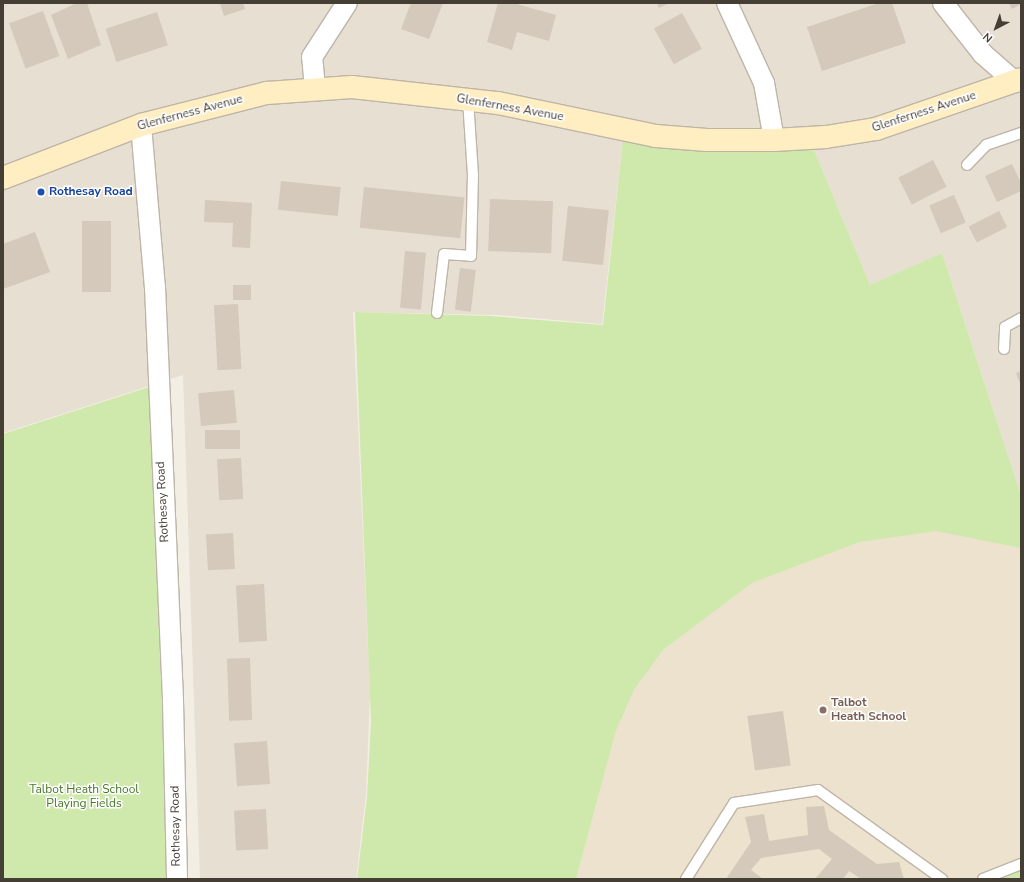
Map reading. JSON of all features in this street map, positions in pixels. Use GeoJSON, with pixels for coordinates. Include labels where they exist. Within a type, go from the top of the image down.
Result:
{"type":"FeatureCollection","features":[{"type":"Feature","properties":{"kind":"street"},"geometry":{"type":"LineString","coordinates":[[315,89],[312,57],[346,3]]}},
{"type":"Feature","properties":{"kind":"street"},"geometry":{"type":"LineString","coordinates":[[727,3],[764,83],[774,140]]}},
{"type":"Feature","properties":{"kind":"street"},"geometry":{"type":"LineString","coordinates":[[943,3],[983,54],[1018,80]]}},
{"type":"Feature","properties":{"kind":"street","name":"Glenferness Avenue"},"geometry":{"type":"LineString","coordinates":[[3,178],[141,125],[267,93],[352,87],[468,99],[656,136],[707,140],[774,140],[826,137],[876,129],[1018,80]]}},
{"type":"Feature","properties":{"kind":"street","name":"Rothesay Road"},"geometry":{"type":"LineString","coordinates":[[141,125],[155,287],[173,701],[177,879]]}},
{"type":"Feature","properties":{"kind":"lane"},"geometry":{"type":"LineString","coordinates":[[437,313],[444,254],[471,256],[473,175],[468,99]]}},
{"type":"Feature","properties":{"kind":"lane"},"geometry":{"type":"LineString","coordinates":[[967,165],[986,145],[1021,133]]}},
{"type":"Feature","properties":{"kind":"lane"},"geometry":{"type":"LineString","coordinates":[[1004,349],[1005,327],[1021,318]]}},
{"type":"Feature","properties":{"kind":"lane"},"geometry":{"type":"LineString","coordinates":[[686,879],[734,803],[818,790],[942,879]]}},
{"type":"Feature","properties":{"kind":"lane"},"geometry":{"type":"LineString","coordinates":[[983,879],[1021,864]]}},
{"type":"Feature","properties":{"kind":"shaded area"},"geometry":{"type":"Polygon","coordinates":[[[3,3],[1021,3],[1021,496],[942,253],[870,285],[809,138],[624,130],[602,324],[498,315],[353,312],[370,693],[366,794],[356,879],[200,879],[183,375],[3,433],[3,3]]]}},
{"type":"Feature","properties":{"kind":"shaded area","name":"Talbot Heath School"},"geometry":{"type":"Polygon","coordinates":[[[936,530],[1021,548],[1021,879],[576,879],[616,731],[634,690],[663,650],[752,583],[860,542],[936,530]]]}},
{"type":"Feature","properties":{"kind":"green space"},"geometry":{"type":"Polygon","coordinates":[[[624,130],[809,138],[870,285],[942,253],[1021,496],[1021,548],[936,531],[860,542],[752,583],[663,650],[634,690],[616,731],[576,879],[357,879],[367,797],[371,722],[355,312],[490,316],[603,325],[624,130]]]}},
{"type":"Feature","properties":{"kind":"green space","name":"Talbot Heath School Playing Fields"},"geometry":{"type":"Polygon","coordinates":[[[149,387],[169,879],[3,879],[3,434],[149,387]]]}},
{"type":"Feature","properties":{"kind":"green space"},"geometry":{"type":"Polygon","coordinates":[[[1021,869],[1021,879],[996,879],[1021,869]]]}},
{"type":"Feature","properties":{"kind":"building"},"geometry":{"type":"Polygon","coordinates":[[[77,3],[87,3],[101,45],[68,59],[51,15],[77,3]]]}},
{"type":"Feature","properties":{"kind":"building"},"geometry":{"type":"Polygon","coordinates":[[[220,3],[243,3],[245,9],[224,16],[220,3]]]}},
{"type":"Feature","properties":{"kind":"building"},"geometry":{"type":"Polygon","coordinates":[[[411,3],[443,3],[429,39],[401,29],[411,3]]]}},
{"type":"Feature","properties":{"kind":"building"},"geometry":{"type":"Polygon","coordinates":[[[498,3],[513,3],[556,15],[549,41],[517,32],[512,50],[487,42],[498,3]]]}},
{"type":"Feature","properties":{"kind":"building"},"geometry":{"type":"Polygon","coordinates":[[[657,3],[669,3],[659,8],[657,3]]]}},
{"type":"Feature","properties":{"kind":"building"},"geometry":{"type":"Polygon","coordinates":[[[879,3],[892,3],[906,43],[822,71],[807,27],[879,3]]]}},
{"type":"Feature","properties":{"kind":"building"},"geometry":{"type":"Polygon","coordinates":[[[1009,3],[1021,3],[1021,4],[1012,9],[1009,3]]]}},
{"type":"Feature","properties":{"kind":"building"},"geometry":{"type":"Polygon","coordinates":[[[43,11],[59,56],[26,68],[9,23],[43,11]]]}},
{"type":"Feature","properties":{"kind":"building"},"geometry":{"type":"Polygon","coordinates":[[[157,12],[168,45],[116,62],[106,29],[157,12]]]}},
{"type":"Feature","properties":{"kind":"building"},"geometry":{"type":"Polygon","coordinates":[[[682,13],[702,49],[674,64],[654,29],[682,13]]]}},
{"type":"Feature","properties":{"kind":"building"},"geometry":{"type":"Polygon","coordinates":[[[933,160],[947,187],[912,204],[898,178],[933,160]]]}},
{"type":"Feature","properties":{"kind":"building"},"geometry":{"type":"Polygon","coordinates":[[[1012,164],[1021,183],[1021,191],[997,202],[985,176],[1012,164]]]}},
{"type":"Feature","properties":{"kind":"building"},"geometry":{"type":"Polygon","coordinates":[[[281,181],[341,187],[338,216],[278,210],[281,181]]]}},
{"type":"Feature","properties":{"kind":"building"},"geometry":{"type":"Polygon","coordinates":[[[364,187],[464,198],[460,238],[360,228],[364,187]]]}},
{"type":"Feature","properties":{"kind":"building"},"geometry":{"type":"Polygon","coordinates":[[[954,195],[966,223],[941,233],[929,206],[954,195]]]}},
{"type":"Feature","properties":{"kind":"building"},"geometry":{"type":"Polygon","coordinates":[[[490,199],[553,201],[551,253],[488,251],[490,199]]]}},
{"type":"Feature","properties":{"kind":"building"},"geometry":{"type":"Polygon","coordinates":[[[205,200],[252,203],[250,248],[232,247],[233,223],[204,222],[205,200]]]}},
{"type":"Feature","properties":{"kind":"building"},"geometry":{"type":"Polygon","coordinates":[[[568,206],[609,210],[603,265],[562,261],[568,206]]]}},
{"type":"Feature","properties":{"kind":"building"},"geometry":{"type":"Polygon","coordinates":[[[999,211],[1007,227],[977,242],[969,226],[999,211]]]}},
{"type":"Feature","properties":{"kind":"building"},"geometry":{"type":"Polygon","coordinates":[[[82,221],[111,221],[111,292],[82,292],[82,221]]]}},
{"type":"Feature","properties":{"kind":"building"},"geometry":{"type":"Polygon","coordinates":[[[35,232],[50,272],[3,289],[3,244],[35,232]]]}},
{"type":"Feature","properties":{"kind":"building"},"geometry":{"type":"Polygon","coordinates":[[[405,251],[426,253],[421,310],[400,308],[405,251]]]}},
{"type":"Feature","properties":{"kind":"building"},"geometry":{"type":"Polygon","coordinates":[[[460,268],[476,270],[471,312],[455,310],[460,268]]]}},
{"type":"Feature","properties":{"kind":"building"},"geometry":{"type":"Polygon","coordinates":[[[233,285],[251,285],[251,300],[233,300],[233,285]]]}},
{"type":"Feature","properties":{"kind":"building"},"geometry":{"type":"Polygon","coordinates":[[[238,304],[241,369],[217,370],[214,305],[238,304]]]}},
{"type":"Feature","properties":{"kind":"building"},"geometry":{"type":"Polygon","coordinates":[[[1021,371],[1021,386],[1016,373],[1021,371]]]}},
{"type":"Feature","properties":{"kind":"building"},"geometry":{"type":"Polygon","coordinates":[[[234,390],[237,423],[201,426],[198,393],[234,390]]]}},
{"type":"Feature","properties":{"kind":"building"},"geometry":{"type":"Polygon","coordinates":[[[205,430],[240,430],[240,449],[205,449],[205,430]]]}},
{"type":"Feature","properties":{"kind":"building"},"geometry":{"type":"Polygon","coordinates":[[[241,458],[243,499],[219,500],[217,459],[241,458]]]}},
{"type":"Feature","properties":{"kind":"building"},"geometry":{"type":"Polygon","coordinates":[[[233,533],[235,569],[208,570],[206,534],[233,533]]]}},
{"type":"Feature","properties":{"kind":"building"},"geometry":{"type":"Polygon","coordinates":[[[264,584],[267,641],[239,642],[236,585],[264,584]]]}},
{"type":"Feature","properties":{"kind":"building"},"geometry":{"type":"Polygon","coordinates":[[[250,658],[252,720],[229,721],[227,659],[250,658]]]}},
{"type":"Feature","properties":{"kind":"building"},"geometry":{"type":"Polygon","coordinates":[[[783,711],[791,765],[755,770],[747,716],[783,711]]]}},
{"type":"Feature","properties":{"kind":"building"},"geometry":{"type":"Polygon","coordinates":[[[267,741],[270,784],[237,786],[234,743],[267,741]]]}},
{"type":"Feature","properties":{"kind":"building"},"geometry":{"type":"Polygon","coordinates":[[[824,806],[829,830],[877,864],[899,862],[904,879],[861,879],[849,871],[843,879],[815,879],[832,859],[819,849],[761,858],[751,870],[763,879],[726,879],[751,842],[745,817],[764,814],[769,841],[808,835],[806,807],[824,806]]]}},
{"type":"Feature","properties":{"kind":"building"},"geometry":{"type":"Polygon","coordinates":[[[266,809],[268,849],[236,851],[234,811],[266,809]]]}},
{"type":"Feature","properties":{"kind":"place","name":"Rothesay Road"},"geometry":{"type":"Point","coordinates":[41,192]}},
{"type":"Feature","properties":{"kind":"place","name":"Talbot Heath School"},"geometry":{"type":"Point","coordinates":[823,710]}}]}
